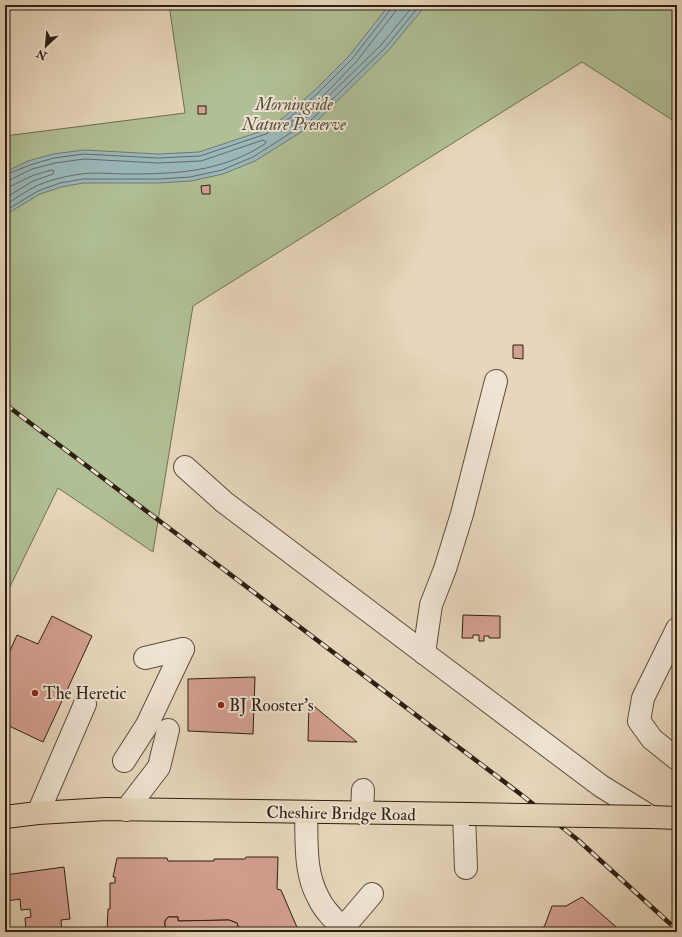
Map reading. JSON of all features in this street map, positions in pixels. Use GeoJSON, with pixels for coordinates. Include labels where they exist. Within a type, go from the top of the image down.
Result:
{"type":"FeatureCollection","features":[{"type":"Feature","properties":{"kind":"main road","name":"Cheshire Bridge Road"},"geometry":{"type":"LineString","coordinates":[[5,817],[38,813],[126,810],[677,818]]}},
{"type":"Feature","properties":{"kind":"street"},"geometry":{"type":"LineString","coordinates":[[424,653],[431,605],[445,569],[462,514],[496,381]]}},
{"type":"Feature","properties":{"kind":"street"},"geometry":{"type":"LineString","coordinates":[[186,467],[224,502],[424,653],[601,786],[651,817]]}},
{"type":"Feature","properties":{"kind":"street"},"geometry":{"type":"LineString","coordinates":[[677,629],[669,664],[643,698],[639,721],[652,739],[677,759]]}},
{"type":"Feature","properties":{"kind":"street"},"geometry":{"type":"LineString","coordinates":[[124,761],[147,725],[183,649],[145,658]]}},
{"type":"Feature","properties":{"kind":"street"},"geometry":{"type":"LineString","coordinates":[[38,813],[85,704]]}},
{"type":"Feature","properties":{"kind":"street"},"geometry":{"type":"LineString","coordinates":[[126,810],[159,767],[168,730]]}},
{"type":"Feature","properties":{"kind":"street"},"geometry":{"type":"LineString","coordinates":[[362,813],[363,790]]}},
{"type":"Feature","properties":{"kind":"street"},"geometry":{"type":"LineString","coordinates":[[306,812],[308,868],[312,884],[319,900],[329,914],[345,930],[372,894]]}},
{"type":"Feature","properties":{"kind":"street"},"geometry":{"type":"LineString","coordinates":[[466,868],[467,814]]}},
{"type":"Feature","properties":{"kind":"green space","name":"Morningside Nature Preserve"},"geometry":{"type":"Polygon","coordinates":[[[169,5],[677,5],[677,123],[582,62],[193,306],[153,552],[58,488],[5,597],[5,136],[185,113],[169,5]]]}},
{"type":"Feature","properties":{"kind":"water"},"geometry":{"type":"Polygon","coordinates":[[[389,5],[426,5],[388,51],[314,124],[255,161],[223,174],[191,181],[159,183],[83,183],[61,187],[40,194],[5,215],[5,172],[28,161],[53,154],[84,150],[158,154],[199,152],[265,130],[283,118],[316,89],[349,56],[389,5]]]}},
{"type":"Feature","properties":{"kind":"building"},"geometry":{"type":"Polygon","coordinates":[[[198,106],[206,106],[206,114],[198,114],[198,106]]]}},
{"type":"Feature","properties":{"kind":"building"},"geometry":{"type":"Polygon","coordinates":[[[210,185],[210,194],[202,194],[201,186],[210,185]]]}},
{"type":"Feature","properties":{"kind":"building"},"geometry":{"type":"Polygon","coordinates":[[[513,345],[523,345],[523,359],[513,358],[513,345]]]}},
{"type":"Feature","properties":{"kind":"building"},"geometry":{"type":"Polygon","coordinates":[[[463,615],[500,616],[500,638],[489,638],[489,636],[484,636],[484,641],[479,641],[479,635],[473,635],[473,638],[462,638],[463,615]]]}},
{"type":"Feature","properties":{"kind":"building","name":"The Heretic"},"geometry":{"type":"Polygon","coordinates":[[[52,616],[92,636],[43,742],[5,724],[5,662],[17,635],[38,644],[52,616]]]}},
{"type":"Feature","properties":{"kind":"building","name":"BJ Rooster's"},"geometry":{"type":"Polygon","coordinates":[[[255,677],[253,734],[188,731],[188,679],[255,677]]]}},
{"type":"Feature","properties":{"kind":"building"},"geometry":{"type":"Polygon","coordinates":[[[309,702],[357,742],[308,741],[309,702]]]}},
{"type":"Feature","properties":{"kind":"building"},"geometry":{"type":"Polygon","coordinates":[[[246,857],[278,857],[277,889],[281,890],[299,932],[240,932],[237,923],[229,920],[178,921],[178,917],[168,917],[165,921],[165,932],[107,932],[108,909],[110,909],[110,883],[115,883],[115,877],[113,877],[117,858],[167,858],[168,861],[214,861],[214,859],[245,859],[246,857]]]}},
{"type":"Feature","properties":{"kind":"building"},"geometry":{"type":"Polygon","coordinates":[[[64,867],[70,919],[61,920],[62,932],[26,932],[25,918],[31,917],[30,909],[21,910],[20,899],[7,901],[5,875],[64,867]]]}},
{"type":"Feature","properties":{"kind":"building"},"geometry":{"type":"Polygon","coordinates":[[[582,897],[622,932],[540,932],[545,925],[552,906],[566,906],[582,897]]]}},
{"type":"Feature","properties":{"kind":"building"},"geometry":{"type":"Polygon","coordinates":[[[168,917],[178,917],[178,921],[229,920],[237,923],[240,932],[165,932],[165,921],[168,917]]]}},
{"type":"Feature","properties":{"kind":"railway"},"geometry":{"type":"LineString","coordinates":[[5,404],[523,796],[578,840],[677,930]]}},
{"type":"Feature","properties":{"kind":"place","name":"The Heretic"},"geometry":{"type":"Point","coordinates":[35,693]}},
{"type":"Feature","properties":{"kind":"place","name":"BJ Rooster's"},"geometry":{"type":"Point","coordinates":[221,705]}}]}
